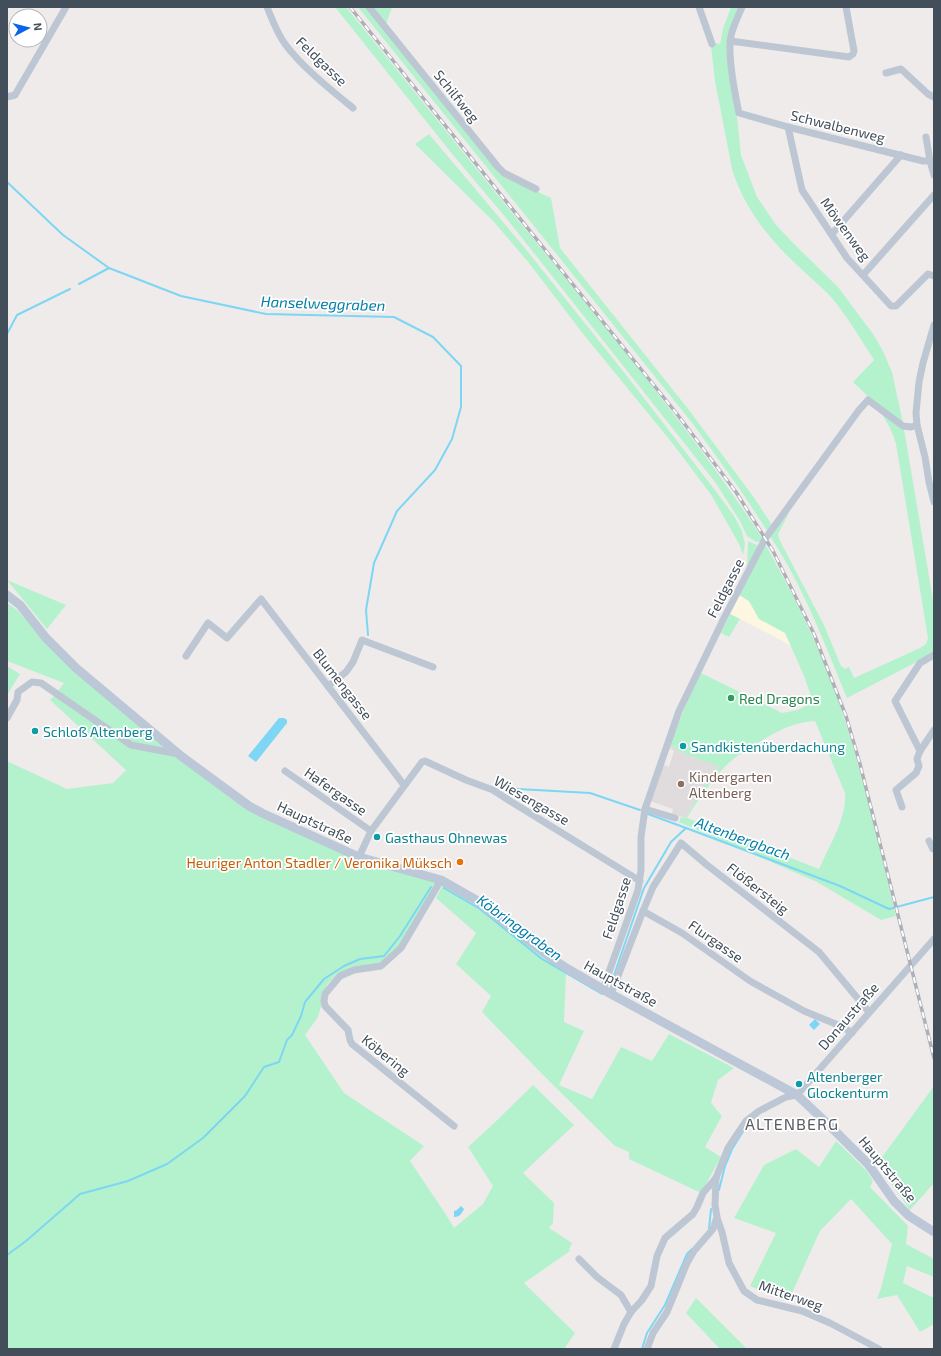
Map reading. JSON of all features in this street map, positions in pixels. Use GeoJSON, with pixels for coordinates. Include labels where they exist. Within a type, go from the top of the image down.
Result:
{"type":"FeatureCollection","features":[{"type":"Feature","properties":{"kind":"main road","name":"Hauptstraße"},"geometry":{"type":"LineString","coordinates":[[7,595],[20,605],[46,638],[76,668],[180,755],[249,806],[358,857],[441,880],[476,900],[554,960],[607,992],[797,1095],[868,1164],[894,1201],[909,1216],[934,1232]]}},
{"type":"Feature","properties":{"kind":"street"},"geometry":{"type":"LineString","coordinates":[[7,97],[15,95],[66,7]]}},
{"type":"Feature","properties":{"kind":"street","name":"Feldgasse"},"geometry":{"type":"LineString","coordinates":[[267,7],[276,29],[284,43],[294,55],[353,108]]}},
{"type":"Feature","properties":{"kind":"street","name":"Schilfweg"},"geometry":{"type":"LineString","coordinates":[[369,7],[498,167],[504,173],[536,189]]}},
{"type":"Feature","properties":{"kind":"street"},"geometry":{"type":"LineString","coordinates":[[699,7],[712,44]]}},
{"type":"Feature","properties":{"kind":"street"},"geometry":{"type":"LineString","coordinates":[[742,7],[730,41],[849,57],[854,51],[846,7]]}},
{"type":"Feature","properties":{"kind":"street","name":"Schwalbenweg"},"geometry":{"type":"LineString","coordinates":[[730,41],[732,72],[739,113],[788,127],[930,162]]}},
{"type":"Feature","properties":{"kind":"street"},"geometry":{"type":"LineString","coordinates":[[886,73],[901,69],[928,94],[934,97]]}},
{"type":"Feature","properties":{"kind":"street","name":"Möwenweg"},"geometry":{"type":"LineString","coordinates":[[788,127],[802,190],[847,258],[891,306],[896,306],[928,274],[934,276]]}},
{"type":"Feature","properties":{"kind":"street"},"geometry":{"type":"LineString","coordinates":[[926,137],[930,162],[934,175]]}},
{"type":"Feature","properties":{"kind":"street"},"geometry":{"type":"LineString","coordinates":[[832,234],[901,155]]}},
{"type":"Feature","properties":{"kind":"street"},"geometry":{"type":"LineString","coordinates":[[863,275],[934,195]]}},
{"type":"Feature","properties":{"kind":"street"},"geometry":{"type":"LineString","coordinates":[[934,324],[923,362],[919,382],[916,413],[917,426],[925,457],[928,482],[934,502]]}},
{"type":"Feature","properties":{"kind":"street","name":"Feldgasse"},"geometry":{"type":"LineString","coordinates":[[607,992],[640,881],[642,870],[641,837],[645,809],[679,711],[724,618],[762,545],[859,410],[868,400],[902,426],[917,426]]}},
{"type":"Feature","properties":{"kind":"street","name":"Blumengasse"},"geometry":{"type":"LineString","coordinates":[[186,656],[208,623],[227,638],[261,600],[404,785]]}},
{"type":"Feature","properties":{"kind":"street"},"geometry":{"type":"LineString","coordinates":[[328,686],[346,672],[353,662],[362,640],[433,667]]}},
{"type":"Feature","properties":{"kind":"street"},"geometry":{"type":"LineString","coordinates":[[920,751],[895,701],[920,663],[934,655]]}},
{"type":"Feature","properties":{"kind":"street"},"geometry":{"type":"LineString","coordinates":[[7,718],[17,700],[18,692],[32,682],[41,683],[131,745],[180,755]]}},
{"type":"Feature","properties":{"kind":"street"},"geometry":{"type":"LineString","coordinates":[[902,807],[896,790],[916,774],[919,766],[918,759],[920,751],[934,730]]}},
{"type":"Feature","properties":{"kind":"street","name":"Wiesengasse"},"geometry":{"type":"LineString","coordinates":[[358,857],[371,831],[422,762],[425,762],[493,790],[640,881]]}},
{"type":"Feature","properties":{"kind":"street","name":"Hafergasse"},"geometry":{"type":"LineString","coordinates":[[286,772],[371,831]]}},
{"type":"Feature","properties":{"kind":"street"},"geometry":{"type":"LineString","coordinates":[[645,809],[675,818]]}},
{"type":"Feature","properties":{"kind":"street"},"geometry":{"type":"LineString","coordinates":[[929,841],[934,849]]}},
{"type":"Feature","properties":{"kind":"street","name":"Flößersteig"},"geometry":{"type":"LineString","coordinates":[[644,911],[653,887],[681,843],[819,952],[869,1012]]}},
{"type":"Feature","properties":{"kind":"street","name":"Köbering"},"geometry":{"type":"LineString","coordinates":[[441,880],[401,948],[381,966],[354,970],[340,976],[325,994],[324,1001],[325,1006],[348,1030],[352,1044],[454,1126]]}},
{"type":"Feature","properties":{"kind":"street"},"geometry":{"type":"LineString","coordinates":[[607,992],[644,911]]}},
{"type":"Feature","properties":{"kind":"street","name":"Flurgasse"},"geometry":{"type":"LineString","coordinates":[[644,911],[682,933],[750,981],[804,1011],[843,1027],[852,1033]]}},
{"type":"Feature","properties":{"kind":"street","name":"Donaustraße"},"geometry":{"type":"LineString","coordinates":[[797,1095],[934,939]]}},
{"type":"Feature","properties":{"kind":"street"},"geometry":{"type":"LineString","coordinates":[[614,1349],[624,1324],[631,1312],[642,1300],[651,1286],[657,1256],[665,1238],[693,1214],[703,1193],[716,1178],[728,1148],[746,1121],[758,1111],[773,1103],[786,1097],[797,1095]]}},
{"type":"Feature","properties":{"kind":"street"},"geometry":{"type":"LineString","coordinates":[[647,1349],[653,1333],[667,1312],[687,1263],[694,1251],[713,1229],[716,1217],[716,1178]]}},
{"type":"Feature","properties":{"kind":"street","name":"Mitterweg"},"geometry":{"type":"LineString","coordinates":[[716,1217],[722,1232],[729,1263],[744,1291],[757,1300],[802,1310],[879,1349]]}},
{"type":"Feature","properties":{"kind":"street"},"geometry":{"type":"LineString","coordinates":[[579,1259],[597,1277],[621,1295],[631,1312]]}},
{"type":"Feature","properties":{"kind":"shaded area"},"geometry":{"type":"Polygon","coordinates":[[[739,595],[749,601],[759,619],[785,633],[792,647],[730,614],[739,595]]]}},
{"type":"Feature","properties":{"kind":"shaded area","name":"Kindergarten Altenberg"},"geometry":{"type":"Polygon","coordinates":[[[669,746],[675,747],[680,752],[721,767],[710,777],[686,818],[672,814],[673,809],[650,801],[662,764],[669,767],[674,751],[669,748],[669,746]]]}},
{"type":"Feature","properties":{"kind":"green space"},"geometry":{"type":"Polygon","coordinates":[[[335,7],[346,7],[634,364],[688,432],[738,502],[762,538],[761,542],[756,542],[747,536],[740,521],[715,482],[507,219],[453,155],[335,7]]]}},
{"type":"Feature","properties":{"kind":"green space"},"geometry":{"type":"Polygon","coordinates":[[[358,7],[366,7],[501,175],[551,198],[560,248],[689,410],[755,499],[772,525],[768,532],[739,488],[693,424],[358,7]]]}},
{"type":"Feature","properties":{"kind":"green space"},"geometry":{"type":"Polygon","coordinates":[[[372,7],[392,7],[386,24],[372,7]]]}},
{"type":"Feature","properties":{"kind":"green space"},"geometry":{"type":"Polygon","coordinates":[[[731,7],[740,7],[729,41],[741,155],[757,197],[776,225],[838,287],[873,334],[883,351],[892,372],[903,423],[876,404],[853,382],[874,360],[837,304],[777,245],[758,222],[743,197],[737,183],[732,169],[715,81],[711,46],[715,43],[720,44],[723,29],[731,7]]]}},
{"type":"Feature","properties":{"kind":"green space"},"geometry":{"type":"Polygon","coordinates":[[[429,134],[524,247],[623,371],[718,494],[734,516],[742,531],[745,544],[743,555],[739,544],[712,496],[673,444],[584,335],[529,263],[494,222],[415,144],[429,134]]]}},
{"type":"Feature","properties":{"kind":"green space"},"geometry":{"type":"Polygon","coordinates":[[[878,409],[904,429],[934,606],[934,653],[847,698],[803,594],[770,536],[790,511],[778,534],[779,539],[824,625],[841,666],[845,669],[849,667],[854,678],[926,644],[928,638],[896,444],[889,426],[878,409]]]}},
{"type":"Feature","properties":{"kind":"green space"},"geometry":{"type":"Polygon","coordinates":[[[748,541],[759,546],[747,570],[748,541]]]}},
{"type":"Feature","properties":{"kind":"green space"},"geometry":{"type":"Polygon","coordinates":[[[765,544],[804,618],[821,655],[836,694],[861,776],[896,916],[881,920],[817,882],[679,822],[681,817],[686,818],[701,791],[720,767],[680,752],[675,747],[669,746],[690,695],[701,673],[782,713],[798,710],[813,702],[804,676],[785,633],[759,619],[749,601],[739,595],[765,544]],[[815,721],[803,722],[776,732],[732,760],[707,788],[687,818],[819,869],[840,822],[845,802],[845,793],[815,721]]]}},
{"type":"Feature","properties":{"kind":"green space"},"geometry":{"type":"Polygon","coordinates":[[[7,580],[66,605],[47,629],[7,580]]]}},
{"type":"Feature","properties":{"kind":"green space"},"geometry":{"type":"Polygon","coordinates":[[[7,603],[17,610],[65,662],[173,752],[132,743],[57,692],[64,683],[7,661],[7,603]]]}},
{"type":"Feature","properties":{"kind":"green space"},"geometry":{"type":"Polygon","coordinates":[[[730,614],[740,619],[729,637],[721,633],[730,614]]]}},
{"type":"Feature","properties":{"kind":"green space"},"geometry":{"type":"Polygon","coordinates":[[[7,666],[20,674],[7,695],[7,666]]]}},
{"type":"Feature","properties":{"kind":"green space"},"geometry":{"type":"Polygon","coordinates":[[[55,695],[130,747],[179,756],[249,810],[358,859],[438,882],[397,949],[380,965],[349,969],[337,974],[327,985],[318,1017],[305,1035],[344,1093],[424,1146],[410,1161],[454,1228],[483,1204],[493,1186],[468,1147],[533,1085],[574,1125],[523,1173],[554,1203],[553,1223],[549,1228],[572,1243],[569,1250],[570,1251],[524,1283],[575,1333],[564,1349],[7,1349],[7,764],[9,762],[67,789],[113,783],[126,770],[50,700],[55,695]]]}},
{"type":"Feature","properties":{"kind":"green space"},"geometry":{"type":"Polygon","coordinates":[[[443,885],[486,910],[566,973],[564,1022],[584,1031],[559,1085],[592,1099],[621,1047],[652,1061],[669,1034],[734,1068],[718,1080],[711,1103],[722,1116],[705,1147],[721,1157],[701,1193],[629,1159],[629,1152],[615,1146],[482,1012],[491,996],[456,964],[476,933],[436,898],[443,885]]]}},
{"type":"Feature","properties":{"kind":"green space"},"geometry":{"type":"Polygon","coordinates":[[[934,1086],[934,1183],[910,1210],[877,1164],[934,1086]]]}},
{"type":"Feature","properties":{"kind":"green space"},"geometry":{"type":"Polygon","coordinates":[[[836,1141],[866,1170],[873,1181],[870,1187],[908,1226],[906,1244],[934,1259],[934,1277],[907,1266],[903,1283],[934,1298],[934,1324],[920,1332],[897,1295],[877,1299],[892,1244],[851,1199],[820,1231],[788,1302],[750,1286],[776,1233],[734,1218],[764,1165],[796,1149],[819,1167],[836,1141]]]}},
{"type":"Feature","properties":{"kind":"green space"},"geometry":{"type":"Polygon","coordinates":[[[696,1298],[747,1349],[720,1349],[686,1313],[696,1298]]]}},
{"type":"Feature","properties":{"kind":"water"},"geometry":{"type":"Polygon","coordinates":[[[279,718],[284,718],[287,720],[287,723],[256,762],[248,756],[279,718]]]}},
{"type":"Feature","properties":{"kind":"water"},"geometry":{"type":"Polygon","coordinates":[[[815,1019],[820,1024],[814,1030],[809,1025],[815,1019]]]}},
{"type":"Feature","properties":{"kind":"water"},"geometry":{"type":"Polygon","coordinates":[[[461,1206],[464,1209],[459,1216],[454,1217],[454,1211],[461,1206]]]}},
{"type":"Feature","properties":{"kind":"waterway","name":"Hanselweggraben"},"geometry":{"type":"LineString","coordinates":[[7,182],[63,235],[109,268],[181,296],[266,314],[394,317],[433,337],[461,366],[461,407],[452,439],[435,470],[397,511],[374,563],[366,610],[368,635]]}},
{"type":"Feature","properties":{"kind":"waterway"},"geometry":{"type":"LineString","coordinates":[[79,284],[109,268]]}},
{"type":"Feature","properties":{"kind":"waterway"},"geometry":{"type":"LineString","coordinates":[[7,334],[17,315],[70,289]]}},
{"type":"Feature","properties":{"kind":"waterway","name":"Hanselweggraben"},"geometry":{"type":"LineString","coordinates":[[501,786],[518,789],[590,793],[640,810]]}},
{"type":"Feature","properties":{"kind":"waterway","name":"Hanselweggraben"},"geometry":{"type":"LineString","coordinates":[[648,814],[686,828]]}},
{"type":"Feature","properties":{"kind":"waterway","name":"Altenbergbach"},"geometry":{"type":"LineString","coordinates":[[611,984],[644,888],[671,842],[686,828],[840,886],[889,909],[934,897]]}},
{"type":"Feature","properties":{"kind":"waterway","name":"Köbringgraben"},"geometry":{"type":"LineString","coordinates":[[7,1255],[26,1241],[80,1194],[128,1181],[167,1164],[203,1138],[245,1096],[264,1067],[279,1062],[287,1040],[292,1035],[301,1016],[305,1002],[324,979],[344,966],[360,959],[384,956],[400,936],[431,887]]}},
{"type":"Feature","properties":{"kind":"waterway","name":"Köbringgraben"},"geometry":{"type":"LineString","coordinates":[[444,888],[480,909],[542,959],[602,994]]}},
{"type":"Feature","properties":{"kind":"waterway","name":"Altenbergbach"},"geometry":{"type":"LineString","coordinates":[[719,1190],[725,1166],[732,1149],[747,1125]]}},
{"type":"Feature","properties":{"kind":"waterway","name":"Altenbergbach"},"geometry":{"type":"LineString","coordinates":[[709,1229],[711,1209]]}},
{"type":"Feature","properties":{"kind":"waterway","name":"Altenbergbach"},"geometry":{"type":"LineString","coordinates":[[642,1349],[647,1333],[665,1305],[687,1254],[692,1249]]}},
{"type":"Feature","properties":{"kind":"railway"},"geometry":{"type":"LineString","coordinates":[[350,7],[677,414],[736,492],[773,551],[814,634],[846,716],[860,764],[934,1058]]}},
{"type":"Feature","properties":{"kind":"place","name":"Red Dragons"},"geometry":{"type":"Point","coordinates":[731,698]}},
{"type":"Feature","properties":{"kind":"place","name":"Schloß Altenberg"},"geometry":{"type":"Point","coordinates":[35,731]}},
{"type":"Feature","properties":{"kind":"place","name":"Sandkistenüberdachung"},"geometry":{"type":"Point","coordinates":[683,746]}},
{"type":"Feature","properties":{"kind":"place","name":"Kindergarten Altenberg"},"geometry":{"type":"Point","coordinates":[681,784]}},
{"type":"Feature","properties":{"kind":"place","name":"Gasthaus Ohnewas"},"geometry":{"type":"Point","coordinates":[377,837]}},
{"type":"Feature","properties":{"kind":"place","name":"Heuriger Anton Stadler / Veronika Müksch"},"geometry":{"type":"Point","coordinates":[460,862]}},
{"type":"Feature","properties":{"kind":"place","name":"Altenberger Glockenturm"},"geometry":{"type":"Point","coordinates":[799,1084]}},
{"type":"Feature","properties":{"kind":"district","name":"ALTENBERG"},"geometry":{"type":"Point","coordinates":[792,1123]}}]}
